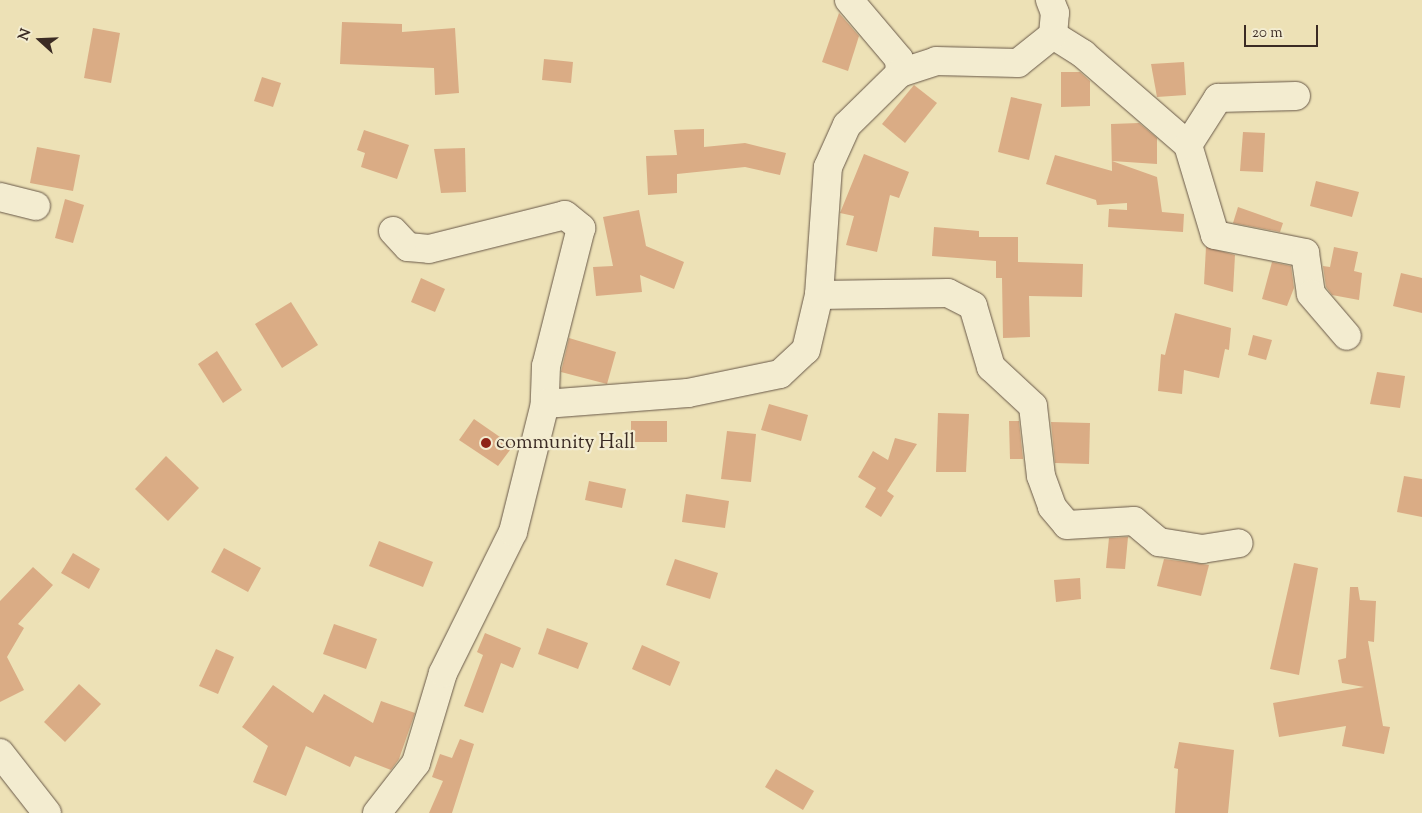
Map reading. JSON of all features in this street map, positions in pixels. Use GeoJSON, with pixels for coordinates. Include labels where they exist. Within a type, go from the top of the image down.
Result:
{"type":"FeatureCollection","features":[{"type":"Feature","properties":{"kind":"street"},"geometry":{"type":"LineString","coordinates":[[849,0],[899,59],[900,73]]}},
{"type":"Feature","properties":{"kind":"street"},"geometry":{"type":"LineString","coordinates":[[544,404],[688,393],[780,374],[806,350],[819,295],[828,167],[847,125],[900,73],[936,61],[1018,63],[1053,35],[1055,14],[1050,0]]}},
{"type":"Feature","properties":{"kind":"street"},"geometry":{"type":"LineString","coordinates":[[1053,35],[1083,54],[1188,145],[1215,235],[1305,253],[1311,294],[1347,336]]}},
{"type":"Feature","properties":{"kind":"street"},"geometry":{"type":"LineString","coordinates":[[1188,145],[1218,98],[1296,96]]}},
{"type":"Feature","properties":{"kind":"street"},"geometry":{"type":"LineString","coordinates":[[0,197],[36,206]]}},
{"type":"Feature","properties":{"kind":"street"},"geometry":{"type":"LineString","coordinates":[[377,813],[416,763],[443,673],[512,532],[544,404],[546,366],[581,228],[565,215],[429,249],[408,247],[393,231]]}},
{"type":"Feature","properties":{"kind":"street"},"geometry":{"type":"LineString","coordinates":[[819,295],[948,293],[973,306],[991,367],[1033,406],[1041,476],[1052,507],[1067,525],[1134,521],[1159,542],[1202,549],[1239,543]]}},
{"type":"Feature","properties":{"kind":"street"},"geometry":{"type":"LineString","coordinates":[[0,753],[47,813]]}},
{"type":"Feature","properties":{"kind":"building"},"geometry":{"type":"Polygon","coordinates":[[[839,13],[859,36],[848,71],[822,62],[839,13]]]}},
{"type":"Feature","properties":{"kind":"building"},"geometry":{"type":"Polygon","coordinates":[[[342,22],[402,24],[402,32],[455,28],[459,93],[435,95],[434,68],[340,64],[342,22]]]}},
{"type":"Feature","properties":{"kind":"building"},"geometry":{"type":"Polygon","coordinates":[[[93,28],[120,33],[111,83],[84,78],[93,28]]]}},
{"type":"Feature","properties":{"kind":"building"},"geometry":{"type":"Polygon","coordinates":[[[544,59],[573,62],[571,83],[542,80],[544,59]]]}},
{"type":"Feature","properties":{"kind":"building"},"geometry":{"type":"Polygon","coordinates":[[[1184,62],[1186,95],[1157,97],[1151,64],[1184,62]]]}},
{"type":"Feature","properties":{"kind":"building"},"geometry":{"type":"Polygon","coordinates":[[[1061,72],[1080,72],[1090,81],[1090,106],[1061,107],[1061,72]]]}},
{"type":"Feature","properties":{"kind":"building"},"geometry":{"type":"Polygon","coordinates":[[[262,77],[281,83],[273,107],[254,101],[262,77]]]}},
{"type":"Feature","properties":{"kind":"building"},"geometry":{"type":"Polygon","coordinates":[[[914,85],[937,103],[905,143],[882,124],[914,85]]]}},
{"type":"Feature","properties":{"kind":"building"},"geometry":{"type":"Polygon","coordinates":[[[1011,97],[1042,104],[1029,160],[998,152],[1011,97]]]}},
{"type":"Feature","properties":{"kind":"building"},"geometry":{"type":"Polygon","coordinates":[[[1139,123],[1157,138],[1157,164],[1112,161],[1157,177],[1162,212],[1184,214],[1183,232],[1108,227],[1109,209],[1127,210],[1127,203],[1097,205],[1096,200],[1046,184],[1055,155],[1112,171],[1111,124],[1139,123]]]}},
{"type":"Feature","properties":{"kind":"building"},"geometry":{"type":"Polygon","coordinates":[[[704,129],[704,147],[745,143],[786,153],[780,175],[745,167],[677,174],[677,193],[648,195],[646,156],[677,155],[674,130],[704,129]]]}},
{"type":"Feature","properties":{"kind":"building"},"geometry":{"type":"Polygon","coordinates":[[[364,130],[409,145],[397,179],[361,167],[365,153],[357,150],[364,130]]]}},
{"type":"Feature","properties":{"kind":"building"},"geometry":{"type":"Polygon","coordinates":[[[1243,132],[1265,133],[1263,172],[1240,171],[1243,132]]]}},
{"type":"Feature","properties":{"kind":"building"},"geometry":{"type":"Polygon","coordinates":[[[37,147],[80,155],[73,191],[30,183],[37,147]]]}},
{"type":"Feature","properties":{"kind":"building"},"geometry":{"type":"Polygon","coordinates":[[[465,148],[466,192],[441,193],[434,149],[465,148]]]}},
{"type":"Feature","properties":{"kind":"building"},"geometry":{"type":"Polygon","coordinates":[[[864,154],[909,172],[899,198],[890,195],[877,252],[846,245],[854,216],[840,213],[864,154]]]}},
{"type":"Feature","properties":{"kind":"building"},"geometry":{"type":"Polygon","coordinates":[[[1316,181],[1359,192],[1352,217],[1310,206],[1316,181]]]}},
{"type":"Feature","properties":{"kind":"building"},"geometry":{"type":"Polygon","coordinates":[[[65,199],[84,205],[73,243],[55,238],[65,199]]]}},
{"type":"Feature","properties":{"kind":"building"},"geometry":{"type":"Polygon","coordinates":[[[1238,207],[1283,223],[1280,232],[1233,223],[1238,207]]]}},
{"type":"Feature","properties":{"kind":"building"},"geometry":{"type":"Polygon","coordinates":[[[639,210],[646,246],[684,262],[674,289],[640,275],[642,292],[596,296],[593,267],[613,266],[603,217],[639,210]]]}},
{"type":"Feature","properties":{"kind":"building"},"geometry":{"type":"Polygon","coordinates":[[[934,227],[979,231],[979,237],[1018,237],[1018,262],[1083,264],[1082,297],[1029,296],[1030,337],[1003,338],[1002,278],[996,278],[996,261],[932,256],[934,227]]]}},
{"type":"Feature","properties":{"kind":"building"},"geometry":{"type":"Polygon","coordinates":[[[1206,247],[1235,255],[1233,292],[1204,284],[1206,247]]]}},
{"type":"Feature","properties":{"kind":"building"},"geometry":{"type":"Polygon","coordinates":[[[1334,247],[1358,252],[1354,271],[1362,273],[1359,300],[1332,295],[1326,287],[1323,266],[1330,267],[1334,247]]]}},
{"type":"Feature","properties":{"kind":"building"},"geometry":{"type":"Polygon","coordinates":[[[1272,262],[1291,266],[1294,288],[1287,306],[1262,299],[1272,262]]]}},
{"type":"Feature","properties":{"kind":"building"},"geometry":{"type":"Polygon","coordinates":[[[1401,273],[1422,278],[1422,313],[1393,306],[1401,273]]]}},
{"type":"Feature","properties":{"kind":"building"},"geometry":{"type":"Polygon","coordinates":[[[421,278],[445,289],[435,312],[411,302],[421,278]]]}},
{"type":"Feature","properties":{"kind":"building"},"geometry":{"type":"Polygon","coordinates":[[[291,302],[318,345],[282,368],[255,324],[291,302]]]}},
{"type":"Feature","properties":{"kind":"building"},"geometry":{"type":"Polygon","coordinates":[[[1175,313],[1231,328],[1229,350],[1225,349],[1219,378],[1184,370],[1182,394],[1158,391],[1161,354],[1165,355],[1175,313]]]}},
{"type":"Feature","properties":{"kind":"building"},"geometry":{"type":"Polygon","coordinates":[[[1253,335],[1272,340],[1266,360],[1248,355],[1253,335]]]}},
{"type":"Feature","properties":{"kind":"building"},"geometry":{"type":"Polygon","coordinates":[[[569,338],[616,352],[607,384],[561,372],[569,338]]]}},
{"type":"Feature","properties":{"kind":"building"},"geometry":{"type":"Polygon","coordinates":[[[217,351],[242,390],[223,403],[198,364],[217,351]]]}},
{"type":"Feature","properties":{"kind":"building"},"geometry":{"type":"Polygon","coordinates":[[[1377,372],[1405,376],[1400,408],[1370,404],[1377,372]]]}},
{"type":"Feature","properties":{"kind":"building"},"geometry":{"type":"Polygon","coordinates":[[[769,404],[808,415],[801,441],[761,430],[769,404]]]}},
{"type":"Feature","properties":{"kind":"building"},"geometry":{"type":"Polygon","coordinates":[[[938,413],[969,414],[966,472],[936,472],[938,413]]]}},
{"type":"Feature","properties":{"kind":"building","name":"community Hall"},"geometry":{"type":"Polygon","coordinates":[[[474,419],[513,446],[498,466],[459,440],[474,419]]]}},
{"type":"Feature","properties":{"kind":"building"},"geometry":{"type":"Polygon","coordinates":[[[631,421],[667,421],[667,442],[631,442],[631,421]]]}},
{"type":"Feature","properties":{"kind":"building"},"geometry":{"type":"Polygon","coordinates":[[[1009,421],[1019,421],[1023,459],[1010,459],[1009,421]]]}},
{"type":"Feature","properties":{"kind":"building"},"geometry":{"type":"Polygon","coordinates":[[[1051,422],[1090,423],[1089,464],[1055,463],[1051,422]]]}},
{"type":"Feature","properties":{"kind":"building"},"geometry":{"type":"Polygon","coordinates":[[[727,431],[756,434],[751,482],[721,479],[727,431]]]}},
{"type":"Feature","properties":{"kind":"building"},"geometry":{"type":"Polygon","coordinates":[[[895,438],[917,444],[887,491],[894,496],[881,517],[865,507],[876,488],[858,477],[873,451],[888,460],[895,438]]]}},
{"type":"Feature","properties":{"kind":"building"},"geometry":{"type":"Polygon","coordinates":[[[166,456],[199,488],[168,521],[135,489],[166,456]]]}},
{"type":"Feature","properties":{"kind":"building"},"geometry":{"type":"Polygon","coordinates":[[[1404,476],[1422,479],[1422,517],[1397,512],[1404,476]]]}},
{"type":"Feature","properties":{"kind":"building"},"geometry":{"type":"Polygon","coordinates":[[[589,481],[626,489],[622,508],[585,500],[589,481]]]}},
{"type":"Feature","properties":{"kind":"building"},"geometry":{"type":"Polygon","coordinates":[[[686,494],[729,501],[725,528],[682,522],[686,494]]]}},
{"type":"Feature","properties":{"kind":"building"},"geometry":{"type":"Polygon","coordinates":[[[1128,537],[1125,569],[1106,568],[1109,538],[1128,537]]]}},
{"type":"Feature","properties":{"kind":"building"},"geometry":{"type":"Polygon","coordinates":[[[379,541],[433,562],[423,587],[369,566],[379,541]]]}},
{"type":"Feature","properties":{"kind":"building"},"geometry":{"type":"Polygon","coordinates":[[[224,548],[261,568],[248,592],[211,572],[224,548]]]}},
{"type":"Feature","properties":{"kind":"building"},"geometry":{"type":"Polygon","coordinates":[[[73,553],[100,569],[89,589],[61,573],[73,553]]]}},
{"type":"Feature","properties":{"kind":"building"},"geometry":{"type":"Polygon","coordinates":[[[675,559],[718,573],[710,599],[666,585],[675,559]]]}},
{"type":"Feature","properties":{"kind":"building"},"geometry":{"type":"Polygon","coordinates":[[[1164,559],[1209,565],[1201,596],[1157,586],[1164,559]]]}},
{"type":"Feature","properties":{"kind":"building"},"geometry":{"type":"Polygon","coordinates":[[[1294,563],[1318,568],[1299,675],[1270,669],[1294,563]]]}},
{"type":"Feature","properties":{"kind":"building"},"geometry":{"type":"Polygon","coordinates":[[[33,567],[53,585],[18,624],[24,628],[7,657],[24,690],[0,702],[0,601],[33,567]]]}},
{"type":"Feature","properties":{"kind":"building"},"geometry":{"type":"Polygon","coordinates":[[[1080,578],[1081,599],[1056,602],[1054,580],[1080,578]]]}},
{"type":"Feature","properties":{"kind":"building"},"geometry":{"type":"Polygon","coordinates":[[[1350,587],[1358,587],[1360,600],[1376,601],[1374,642],[1368,641],[1383,726],[1390,727],[1384,754],[1342,746],[1346,726],[1279,737],[1273,703],[1364,687],[1342,683],[1338,660],[1346,658],[1350,587]]]}},
{"type":"Feature","properties":{"kind":"building"},"geometry":{"type":"Polygon","coordinates":[[[334,624],[377,639],[366,669],[323,654],[334,624]]]}},
{"type":"Feature","properties":{"kind":"building"},"geometry":{"type":"Polygon","coordinates":[[[547,628],[588,643],[578,669],[538,654],[547,628]]]}},
{"type":"Feature","properties":{"kind":"building"},"geometry":{"type":"Polygon","coordinates":[[[485,633],[521,648],[513,668],[501,663],[483,713],[464,706],[483,655],[477,652],[485,633]]]}},
{"type":"Feature","properties":{"kind":"building"},"geometry":{"type":"Polygon","coordinates":[[[642,645],[680,662],[670,686],[632,669],[642,645]]]}},
{"type":"Feature","properties":{"kind":"building"},"geometry":{"type":"Polygon","coordinates":[[[216,649],[234,657],[218,694],[199,686],[216,649]]]}},
{"type":"Feature","properties":{"kind":"building"},"geometry":{"type":"Polygon","coordinates":[[[79,684],[101,704],[65,742],[44,722],[79,684]]]}},
{"type":"Feature","properties":{"kind":"building"},"geometry":{"type":"Polygon","coordinates":[[[273,685],[313,713],[324,694],[373,723],[381,701],[415,713],[399,759],[391,770],[355,756],[350,767],[306,746],[286,796],[253,782],[268,746],[242,727],[273,685]]]}},
{"type":"Feature","properties":{"kind":"building"},"geometry":{"type":"Polygon","coordinates":[[[460,739],[474,744],[452,813],[429,813],[443,781],[432,777],[440,754],[452,758],[460,739]]]}},
{"type":"Feature","properties":{"kind":"building"},"geometry":{"type":"Polygon","coordinates":[[[1179,742],[1234,750],[1228,813],[1175,813],[1178,769],[1174,768],[1179,742]]]}},
{"type":"Feature","properties":{"kind":"building"},"geometry":{"type":"Polygon","coordinates":[[[776,769],[814,791],[803,810],[765,787],[776,769]]]}},
{"type":"Feature","properties":{"kind":"place","name":"community Hall"},"geometry":{"type":"Point","coordinates":[486,443]}}]}
